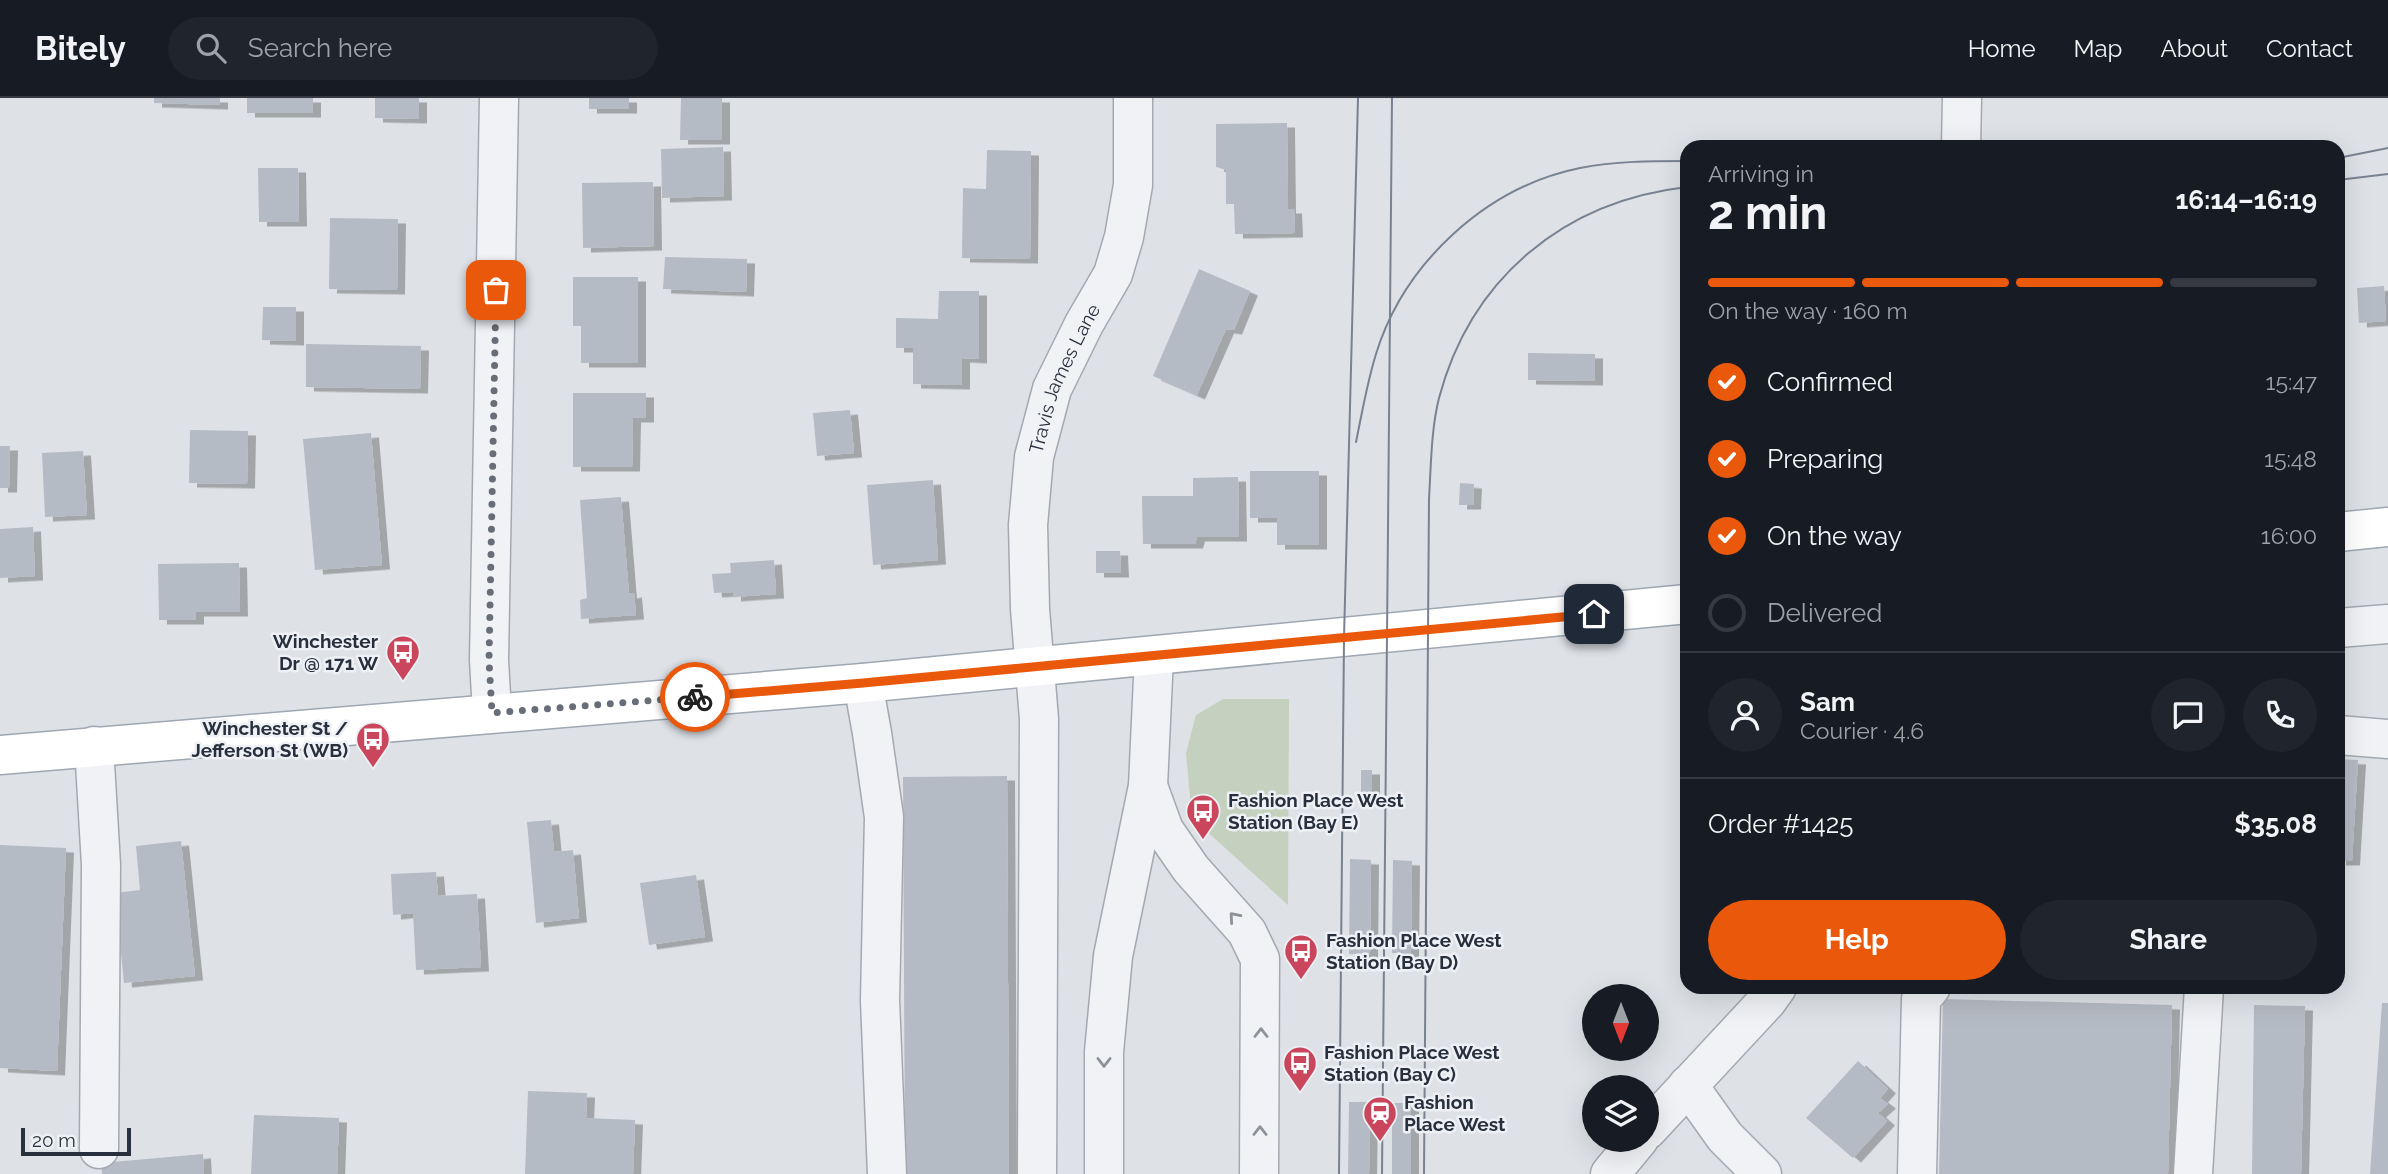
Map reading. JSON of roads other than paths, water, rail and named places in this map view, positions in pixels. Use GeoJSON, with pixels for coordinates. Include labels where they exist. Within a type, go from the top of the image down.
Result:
{"type":"FeatureCollection","features":[{"type":"Feature","properties":{"kind":"main road"},"geometry":{"type":"LineString","coordinates":[[2345,531],[2388,527]]}},
{"type":"Feature","properties":{"kind":"main road"},"geometry":{"type":"LineString","coordinates":[[0,755],[863,683],[1680,605]]}},
{"type":"Feature","properties":{"kind":"street"},"geometry":{"type":"LineString","coordinates":[[492,713],[489,660],[499,98]]}},
{"type":"Feature","properties":{"kind":"street","name":"Travis James Lane"},"geometry":{"type":"LineString","coordinates":[[1037,1174],[1039,719],[1028,525],[1034,457],[1052,389],[1112,274],[1124,237],[1133,185],[1133,98]]}},
{"type":"Feature","properties":{"kind":"street"},"geometry":{"type":"LineString","coordinates":[[1961,140],[1962,98]]}},
{"type":"Feature","properties":{"kind":"street"},"geometry":{"type":"LineString","coordinates":[[2345,627],[2388,624]]}},
{"type":"Feature","properties":{"kind":"street"},"geometry":{"type":"LineString","coordinates":[[1104,1174],[1104,1052],[1112,956],[1148,786],[1154,656]]}},
{"type":"Feature","properties":{"kind":"street"},"geometry":{"type":"LineString","coordinates":[[863,683],[873,733],[884,817],[880,1000],[887,1174]]}},
{"type":"Feature","properties":{"kind":"street"},"geometry":{"type":"LineString","coordinates":[[2345,736],[2388,739]]}},
{"type":"Feature","properties":{"kind":"street"},"geometry":{"type":"LineString","coordinates":[[94,746],[101,879],[99,1149]]}},
{"type":"Feature","properties":{"kind":"street"},"geometry":{"type":"LineString","coordinates":[[1148,786],[1164,830],[1191,869],[1247,932],[1260,959],[1259,1174]]}},
{"type":"Feature","properties":{"kind":"street"},"geometry":{"type":"LineString","coordinates":[[1659,1117],[1771,994]]}},
{"type":"Feature","properties":{"kind":"street"},"geometry":{"type":"LineString","coordinates":[[1917,1174],[1921,999],[1925,994]]}},
{"type":"Feature","properties":{"kind":"street"},"geometry":{"type":"LineString","coordinates":[[2193,1174],[2204,994]]}},
{"type":"Feature","properties":{"kind":"street"},"geometry":{"type":"LineString","coordinates":[[1688,1085],[1725,1137],[1762,1174]]}},
{"type":"Feature","properties":{"kind":"street"},"geometry":{"type":"LineString","coordinates":[[1610,1174],[1628,1152]]}},
{"type":"Feature","properties":{"kind":"tram line"},"geometry":{"type":"LineString","coordinates":[[1339,1174],[1344,638],[1358,98]]}},
{"type":"Feature","properties":{"kind":"tram line"},"geometry":{"type":"LineString","coordinates":[[1382,1174],[1392,98]]}},
{"type":"Feature","properties":{"kind":"tram line"},"geometry":{"type":"LineString","coordinates":[[2345,157],[2388,148]]}},
{"type":"Feature","properties":{"kind":"tram line"},"geometry":{"type":"LineString","coordinates":[[1356,442],[1373,365],[1389,321],[1406,289],[1428,260],[1453,234],[1512,192],[1545,178],[1607,164],[1680,161]]}},
{"type":"Feature","properties":{"kind":"tram line"},"geometry":{"type":"LineString","coordinates":[[2345,179],[2388,174]]}},
{"type":"Feature","properties":{"kind":"tram line"},"geometry":{"type":"LineString","coordinates":[[1424,1174],[1429,499],[1433,435],[1439,398],[1454,355],[1474,316],[1499,282],[1529,253],[1563,228],[1601,209],[1642,195],[1680,188]]}},
{"type":"Feature","properties":{"kind":"place","name":"Winchester Dr @ 171 W"},"geometry":{"type":"Point","coordinates":[403,682]}},
{"type":"Feature","properties":{"kind":"place","name":"Winchester St / Jefferson St (WB)"},"geometry":{"type":"Point","coordinates":[373,769]}},
{"type":"Feature","properties":{"kind":"place","name":"Fashion Place West Station (Bay E)"},"geometry":{"type":"Point","coordinates":[1203,841]}},
{"type":"Feature","properties":{"kind":"place","name":"Fashion Place West Station (Bay D)"},"geometry":{"type":"Point","coordinates":[1301,981]}},
{"type":"Feature","properties":{"kind":"place","name":"Fashion Place West Station (Bay C)"},"geometry":{"type":"Point","coordinates":[1300,1093]}},
{"type":"Feature","properties":{"kind":"place","name":"Fashion Place West"},"geometry":{"type":"Point","coordinates":[1380,1143]}}]}
